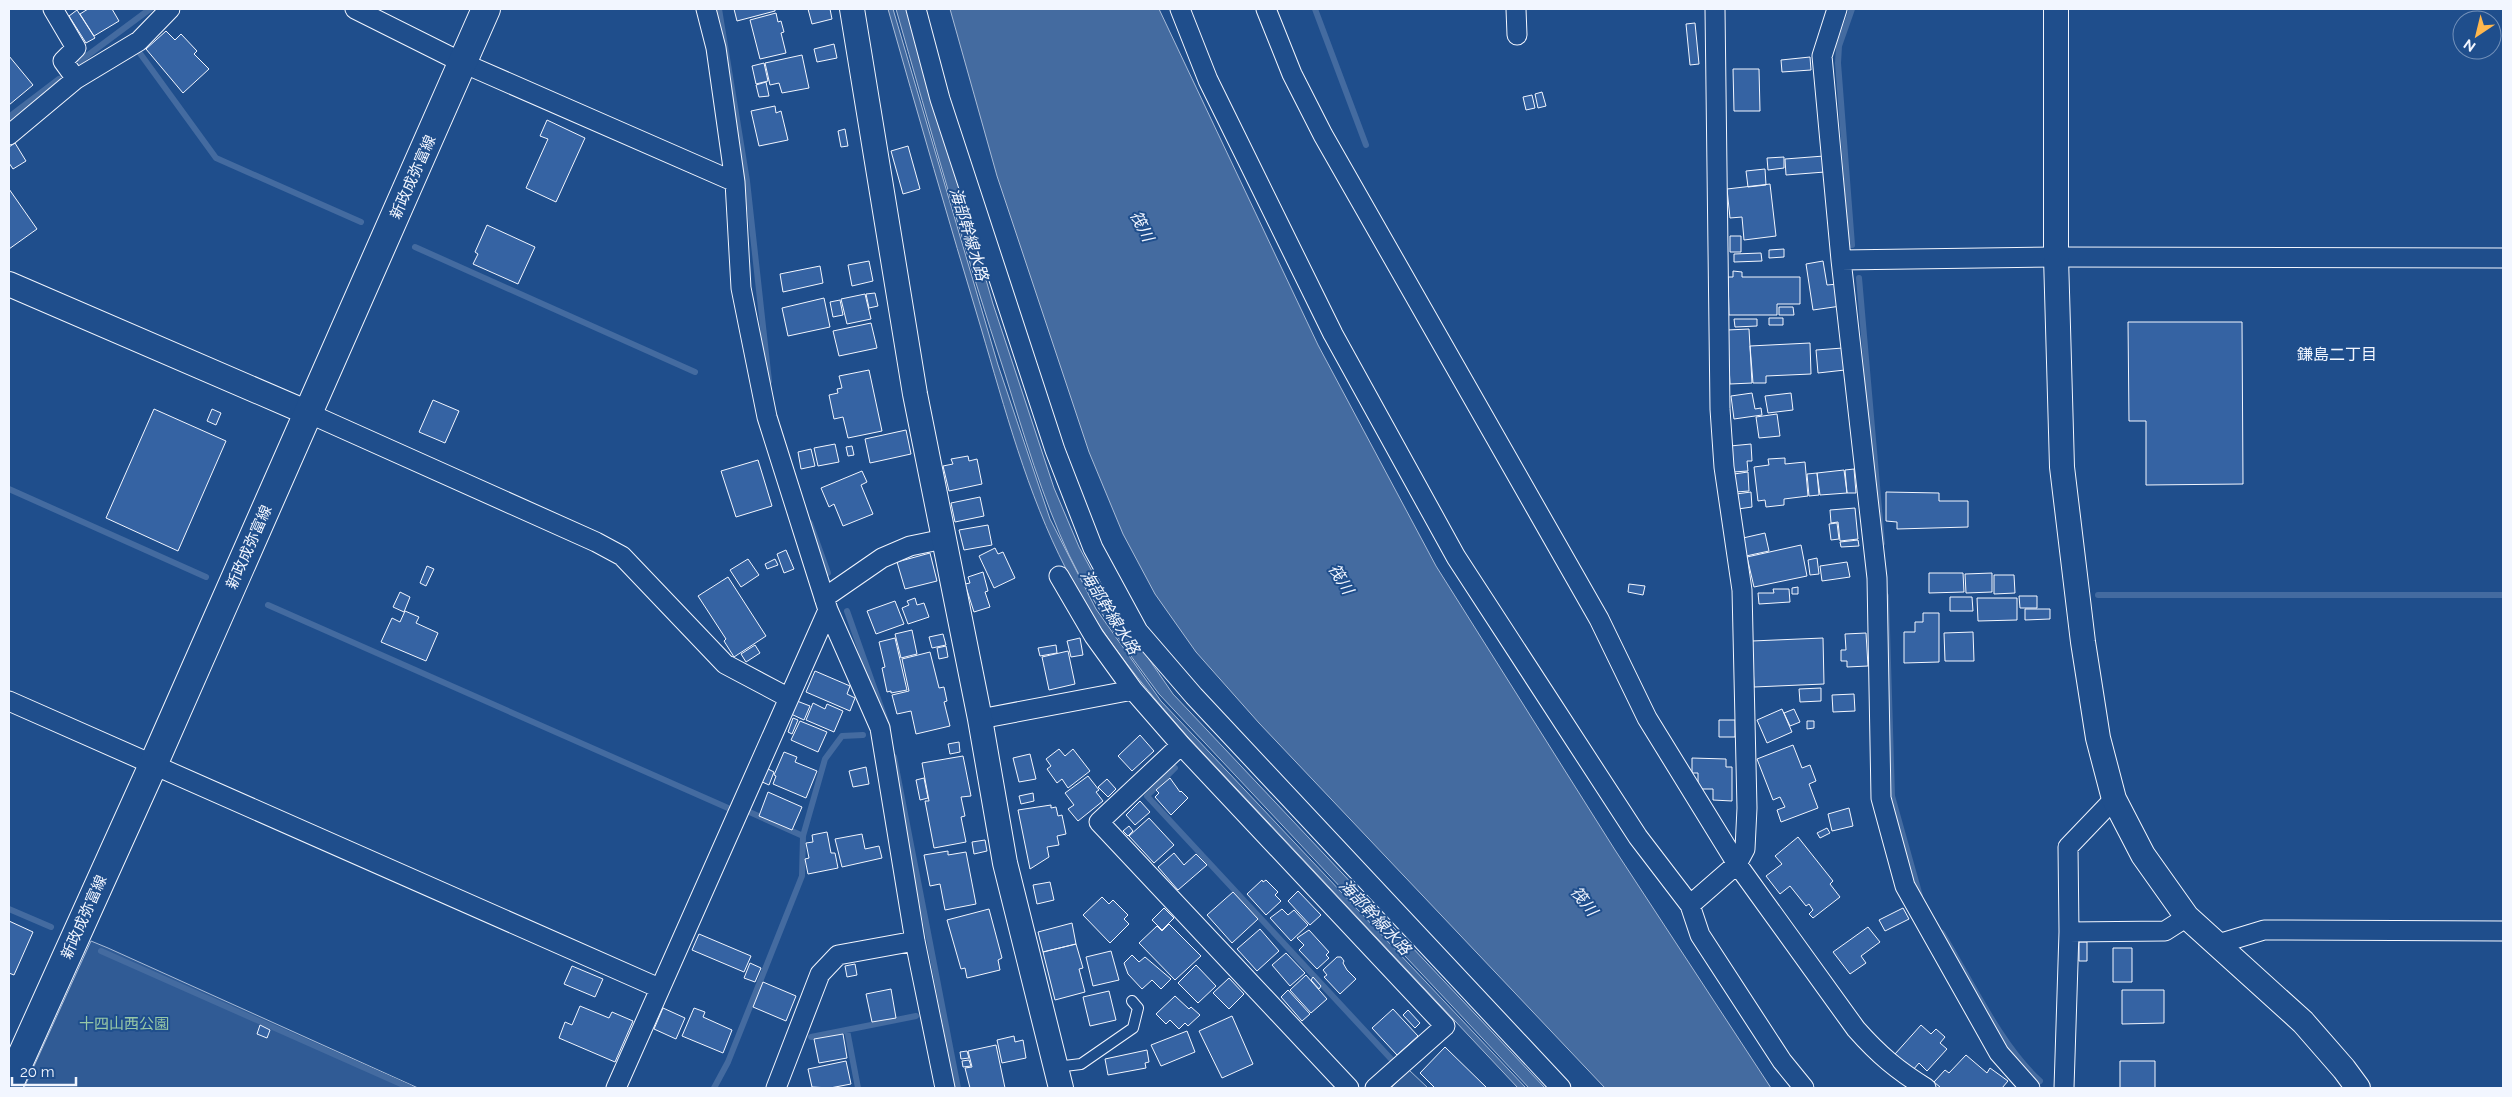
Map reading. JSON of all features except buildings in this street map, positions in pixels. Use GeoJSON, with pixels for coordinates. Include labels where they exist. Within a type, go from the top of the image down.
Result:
{"type":"FeatureCollection","features":[{"type":"Feature","properties":{"kind":"main road","name":"新政成弥富線"},"geometry":{"type":"LineString","coordinates":[[9,1084],[486,9]]}},
{"type":"Feature","properties":{"kind":"street"},"geometry":{"type":"LineString","coordinates":[[53,9],[76,48],[63,60],[76,79]]}},
{"type":"Feature","properties":{"kind":"street"},"geometry":{"type":"LineString","coordinates":[[9,135],[76,79],[139,41],[170,9]]}},
{"type":"Feature","properties":{"kind":"street"},"geometry":{"type":"LineString","coordinates":[[355,9],[463,63],[735,182]]}},
{"type":"Feature","properties":{"kind":"street"},"geometry":{"type":"LineString","coordinates":[[706,9],[716,48],[735,182],[741,288],[767,417],[826,604],[880,728],[915,941],[945,1088]]}},
{"type":"Feature","properties":{"kind":"street"},"geometry":{"type":"LineString","coordinates":[[852,9],[915,394],[980,719],[1005,863],[1058,1077]]}},
{"type":"Feature","properties":{"kind":"street"},"geometry":{"type":"LineString","coordinates":[[916,9],[940,99],[1055,450],[1093,548],[1138,631],[1194,696],[1561,1088]]}},
{"type":"Feature","properties":{"kind":"street"},"geometry":{"type":"LineString","coordinates":[[1180,9],[1208,80],[1333,334],[1456,557],[1638,837],[1690,905],[1700,935],[1782,1062],[1804,1088]]}},
{"type":"Feature","properties":{"kind":"street"},"geometry":{"type":"LineString","coordinates":[[1266,9],[1292,74],[1323,135],[1599,619],[1647,718],[1737,864],[1856,1029],[1878,1054],[1897,1070],[1926,1088]]}},
{"type":"Feature","properties":{"kind":"street"},"geometry":{"type":"LineString","coordinates":[[1516,9],[1517,35]]}},
{"type":"Feature","properties":{"kind":"street"},"geometry":{"type":"LineString","coordinates":[[1690,905],[1737,864],[1745,848],[1747,808],[1742,590],[1724,467],[1720,409],[1715,9]]}},
{"type":"Feature","properties":{"kind":"street"},"geometry":{"type":"LineString","coordinates":[[1837,9],[1822,56],[1841,260],[1877,578],[1881,798],[1905,886],[1999,1053],[2030,1088]]}},
{"type":"Feature","properties":{"kind":"street"},"geometry":{"type":"LineString","coordinates":[[2056,9],[2056,257],[2062,467],[2082,642],[2098,738],[2114,799],[2143,855],[2187,917],[2303,1022],[2344,1068],[2358,1088]]}},
{"type":"Feature","properties":{"kind":"street"},"geometry":{"type":"LineString","coordinates":[[1841,260],[2056,257],[2503,258]]}},
{"type":"Feature","properties":{"kind":"street"},"geometry":{"type":"LineString","coordinates":[[9,284],[308,413],[596,542],[622,556],[725,664],[789,698]]}},
{"type":"Feature","properties":{"kind":"street"},"geometry":{"type":"LineString","coordinates":[[616,1088],[789,698],[826,604],[882,558],[910,546],[944,539]]}},
{"type":"Feature","properties":{"kind":"street"},"geometry":{"type":"LineString","coordinates":[[1059,576],[1094,636],[1133,690],[1181,745],[1445,1026],[1375,1088]]}},
{"type":"Feature","properties":{"kind":"street"},"geometry":{"type":"LineString","coordinates":[[980,719],[1133,690]]}},
{"type":"Feature","properties":{"kind":"street"},"geometry":{"type":"LineString","coordinates":[[9,701],[660,988]]}},
{"type":"Feature","properties":{"kind":"street"},"geometry":{"type":"LineString","coordinates":[[1181,745],[1099,822],[1349,1088]]}},
{"type":"Feature","properties":{"kind":"street"},"geometry":{"type":"LineString","coordinates":[[2064,1088],[2069,932],[2068,847],[2114,799]]}},
{"type":"Feature","properties":{"kind":"street"},"geometry":{"type":"LineString","coordinates":[[2069,932],[2165,931],[2187,917]]}},
{"type":"Feature","properties":{"kind":"street"},"geometry":{"type":"LineString","coordinates":[[2218,944],[2264,930],[2503,931]]}},
{"type":"Feature","properties":{"kind":"street"},"geometry":{"type":"LineString","coordinates":[[776,1088],[820,974],[828,964],[838,956],[915,941]]}},
{"type":"Feature","properties":{"kind":"lane"},"geometry":{"type":"LineString","coordinates":[[1058,1077],[1081,1064],[1132,1028],[1138,1008],[1132,1001]]}},
{"type":"Feature","properties":{"kind":"shaded area","name":"十四山西公園"},"geometry":{"type":"Polygon","coordinates":[[[91,941],[108,948],[418,1088],[24,1088],[91,941]]]}},
{"type":"Feature","properties":{"kind":"shaded area"},"geometry":{"type":"Polygon","coordinates":[[[1409,1070],[1428,1088],[1391,1088],[1409,1070]]]}},
{"type":"Feature","properties":{"kind":"water"},"geometry":{"type":"Polygon","coordinates":[[[888,9],[893,9],[998,365],[1050,519],[1096,609],[1161,701],[1526,1088],[1518,1088],[1188,737],[1154,698],[1092,615],[1052,540],[1028,481],[945,208],[888,9]]]}},
{"type":"Feature","properties":{"kind":"water","name":"海部幹線水路"},"geometry":{"type":"Polygon","coordinates":[[[896,9],[908,9],[993,304],[1054,488],[1079,547],[1106,597],[1173,694],[1545,1088],[1529,1088],[1159,694],[1099,609],[1078,574],[1059,533],[1034,466],[962,238],[896,9]]]}},
{"type":"Feature","properties":{"kind":"water","name":"筏川"},"geometry":{"type":"Polygon","coordinates":[[[950,9],[1159,9],[1318,345],[1436,566],[1615,850],[1771,1088],[1605,1088],[1259,723],[1196,652],[1155,594],[1123,534],[1089,452],[997,176],[950,9]]]}},
{"type":"Feature","properties":{"kind":"waterway"},"geometry":{"type":"LineString","coordinates":[[80,61],[150,9]]}},
{"type":"Feature","properties":{"kind":"waterway"},"geometry":{"type":"LineString","coordinates":[[719,9],[747,181],[769,381]]}},
{"type":"Feature","properties":{"kind":"waterway"},"geometry":{"type":"LineString","coordinates":[[1315,9],[1366,145]]}},
{"type":"Feature","properties":{"kind":"waterway"},"geometry":{"type":"LineString","coordinates":[[1852,9],[1839,46],[1838,63],[1852,245]]}},
{"type":"Feature","properties":{"kind":"waterway"},"geometry":{"type":"LineString","coordinates":[[139,52],[216,158],[361,222]]}},
{"type":"Feature","properties":{"kind":"waterway"},"geometry":{"type":"LineString","coordinates":[[9,117],[59,79]]}},
{"type":"Feature","properties":{"kind":"waterway"},"geometry":{"type":"LineString","coordinates":[[415,247],[695,372]]}},
{"type":"Feature","properties":{"kind":"waterway"},"geometry":{"type":"LineString","coordinates":[[1859,278],[1882,543]]}},
{"type":"Feature","properties":{"kind":"waterway"},"geometry":{"type":"LineString","coordinates":[[9,489],[206,577]]}},
{"type":"Feature","properties":{"kind":"waterway"},"geometry":{"type":"LineString","coordinates":[[810,523],[828,573]]}},
{"type":"Feature","properties":{"kind":"waterway"},"geometry":{"type":"LineString","coordinates":[[2098,595],[2503,595]]}},
{"type":"Feature","properties":{"kind":"waterway"},"geometry":{"type":"LineString","coordinates":[[1886,596],[1892,796],[1920,896]]}},
{"type":"Feature","properties":{"kind":"waterway"},"geometry":{"type":"LineString","coordinates":[[268,605],[728,808]]}},
{"type":"Feature","properties":{"kind":"waterway"},"geometry":{"type":"LineString","coordinates":[[847,611],[888,727]]}},
{"type":"Feature","properties":{"kind":"waterway"},"geometry":{"type":"LineString","coordinates":[[714,1088],[728,1062],[802,876],[803,836],[825,759],[842,736],[863,735]]}},
{"type":"Feature","properties":{"kind":"waterway"},"geometry":{"type":"LineString","coordinates":[[894,757],[958,1088]]}},
{"type":"Feature","properties":{"kind":"waterway"},"geometry":{"type":"LineString","coordinates":[[1175,768],[1147,796],[1392,1060]]}},
{"type":"Feature","properties":{"kind":"waterway"},"geometry":{"type":"LineString","coordinates":[[745,810],[803,836]]}},
{"type":"Feature","properties":{"kind":"waterway"},"geometry":{"type":"LineString","coordinates":[[9,909],[51,927]]}},
{"type":"Feature","properties":{"kind":"waterway"},"geometry":{"type":"LineString","coordinates":[[1942,933],[1999,1031],[2012,1050],[2040,1081]]}},
{"type":"Feature","properties":{"kind":"waterway"},"geometry":{"type":"LineString","coordinates":[[101,951],[410,1088]]}},
{"type":"Feature","properties":{"kind":"waterway"},"geometry":{"type":"LineString","coordinates":[[811,1037],[916,1016]]}},
{"type":"Feature","properties":{"kind":"waterway"},"geometry":{"type":"LineString","coordinates":[[847,1030],[858,1088]]}},
{"type":"Feature","properties":{"kind":"district","name":"鎌島二丁目"},"geometry":{"type":"Point","coordinates":[2337,354]}}]}
